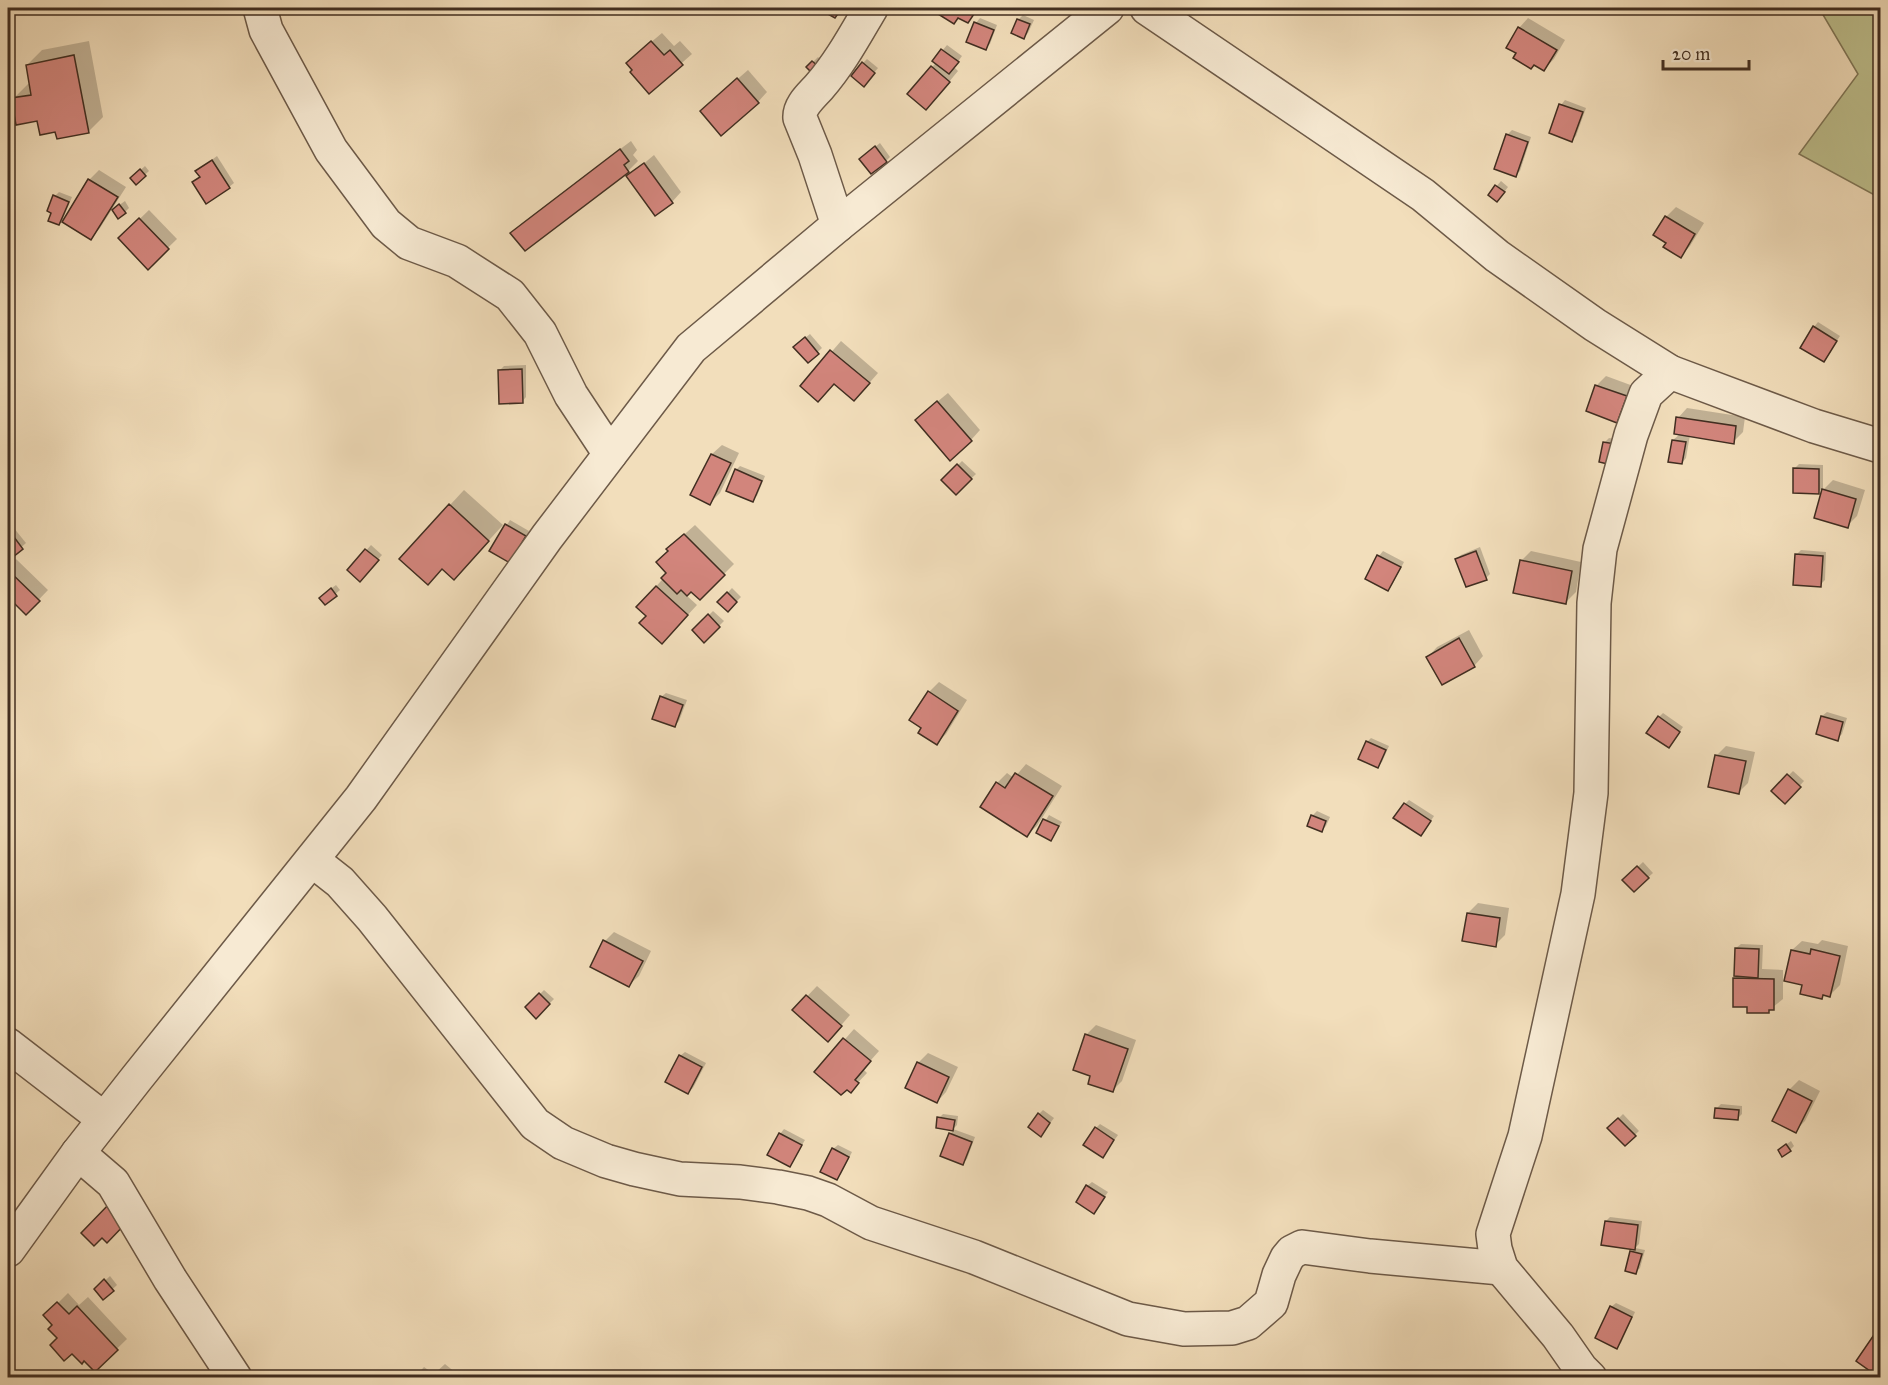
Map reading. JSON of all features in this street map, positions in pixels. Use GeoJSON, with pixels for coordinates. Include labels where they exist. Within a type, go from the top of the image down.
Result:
{"type":"FeatureCollection","features":[{"type":"Feature","properties":{"kind":"street"},"geometry":{"type":"LineString","coordinates":[[260,8],[266,30],[332,150],[386,224],[409,243],[457,261],[510,295],[540,333],[571,395],[610,454]]}},
{"type":"Feature","properties":{"kind":"street"},"geometry":{"type":"LineString","coordinates":[[838,225],[800,113],[807,101],[833,71],[871,8]]}},
{"type":"Feature","properties":{"kind":"street"},"geometry":{"type":"LineString","coordinates":[[8,1250],[104,1119],[361,798],[484,624],[691,348],[838,225],[1107,8]]}},
{"type":"Feature","properties":{"kind":"street"},"geometry":{"type":"LineString","coordinates":[[1147,8],[1372,159],[1423,195],[1497,256],[1585,318],[1670,372],[1814,426],[1881,446]]}},
{"type":"Feature","properties":{"kind":"street"},"geometry":{"type":"LineString","coordinates":[[1590,1377],[1581,1369],[1558,1336],[1502,1268],[1493,1233],[1525,1136],[1578,894],[1591,793],[1594,603],[1600,549],[1631,435],[1642,404],[1647,394],[1670,372]]}},
{"type":"Feature","properties":{"kind":"street"},"geometry":{"type":"LineString","coordinates":[[312,860],[340,882],[372,918],[535,1124],[563,1143],[606,1161],[680,1179],[740,1182],[808,1193],[828,1200],[871,1223],[974,1257],[1128,1319],[1184,1329],[1232,1328],[1248,1323],[1271,1303],[1279,1275],[1287,1258],[1297,1248],[1302,1247],[1370,1256],[1502,1268]]}},
{"type":"Feature","properties":{"kind":"street"},"geometry":{"type":"LineString","coordinates":[[8,1046],[104,1119]]}},
{"type":"Feature","properties":{"kind":"street"},"geometry":{"type":"LineString","coordinates":[[78,1153],[113,1183],[170,1279],[235,1377]]}},
{"type":"Feature","properties":{"kind":"green space"},"geometry":{"type":"Polygon","coordinates":[[[1819,8],[1880,8],[1880,198],[1799,154],[1858,74],[1819,8]]]}},
{"type":"Feature","properties":{"kind":"building"},"geometry":{"type":"Polygon","coordinates":[[[817,8],[842,8],[835,18],[817,8]]]}},
{"type":"Feature","properties":{"kind":"building"},"geometry":{"type":"Polygon","coordinates":[[[942,8],[978,8],[968,23],[958,18],[954,24],[938,14],[942,8]]]}},
{"type":"Feature","properties":{"kind":"building"},"geometry":{"type":"Polygon","coordinates":[[[1017,19],[1030,24],[1024,39],[1011,33],[1017,19]]]}},
{"type":"Feature","properties":{"kind":"building"},"geometry":{"type":"Polygon","coordinates":[[[974,22],[994,30],[986,50],[966,42],[974,22]]]}},
{"type":"Feature","properties":{"kind":"building"},"geometry":{"type":"Polygon","coordinates":[[[1518,27],[1557,50],[1544,71],[1534,65],[1531,69],[1513,58],[1516,53],[1506,48],[1518,27]]]}},
{"type":"Feature","properties":{"kind":"building"},"geometry":{"type":"Polygon","coordinates":[[[651,41],[664,55],[670,50],[683,65],[649,94],[630,72],[632,70],[626,63],[651,41]]]}},
{"type":"Feature","properties":{"kind":"building"},"geometry":{"type":"Polygon","coordinates":[[[941,49],[959,62],[949,74],[932,61],[941,49]]]}},
{"type":"Feature","properties":{"kind":"building"},"geometry":{"type":"Polygon","coordinates":[[[74,55],[89,133],[57,139],[55,132],[40,135],[37,121],[16,125],[11,98],[31,95],[26,65],[74,55]]]}},
{"type":"Feature","properties":{"kind":"building"},"geometry":{"type":"Polygon","coordinates":[[[812,61],[819,67],[812,73],[806,67],[812,61]]]}},
{"type":"Feature","properties":{"kind":"building"},"geometry":{"type":"Polygon","coordinates":[[[862,62],[875,73],[864,87],[851,76],[862,62]]]}},
{"type":"Feature","properties":{"kind":"building"},"geometry":{"type":"Polygon","coordinates":[[[931,66],[950,82],[926,110],[907,94],[931,66]]]}},
{"type":"Feature","properties":{"kind":"building"},"geometry":{"type":"Polygon","coordinates":[[[737,78],[759,103],[721,136],[700,111],[737,78]]]}},
{"type":"Feature","properties":{"kind":"building"},"geometry":{"type":"Polygon","coordinates":[[[1559,104],[1583,112],[1572,142],[1549,133],[1559,104]]]}},
{"type":"Feature","properties":{"kind":"building"},"geometry":{"type":"Polygon","coordinates":[[[1506,134],[1528,142],[1516,177],[1494,169],[1506,134]]]}},
{"type":"Feature","properties":{"kind":"building"},"geometry":{"type":"Polygon","coordinates":[[[875,146],[887,162],[871,174],[859,159],[875,146]]]}},
{"type":"Feature","properties":{"kind":"building"},"geometry":{"type":"Polygon","coordinates":[[[620,149],[629,161],[624,165],[629,172],[525,251],[510,233],[620,149]]]}},
{"type":"Feature","properties":{"kind":"building"},"geometry":{"type":"Polygon","coordinates":[[[212,160],[230,188],[206,204],[192,182],[200,177],[195,171],[212,160]]]}},
{"type":"Feature","properties":{"kind":"building"},"geometry":{"type":"Polygon","coordinates":[[[644,163],[673,203],[655,216],[626,176],[644,163]]]}},
{"type":"Feature","properties":{"kind":"building"},"geometry":{"type":"Polygon","coordinates":[[[140,169],[146,176],[136,185],[130,178],[140,169]]]}},
{"type":"Feature","properties":{"kind":"building"},"geometry":{"type":"Polygon","coordinates":[[[88,179],[118,197],[91,240],[62,222],[88,179]]]}},
{"type":"Feature","properties":{"kind":"building"},"geometry":{"type":"Polygon","coordinates":[[[1495,185],[1505,192],[1497,202],[1488,195],[1495,185]]]}},
{"type":"Feature","properties":{"kind":"building"},"geometry":{"type":"Polygon","coordinates":[[[53,195],[69,202],[59,225],[48,221],[51,213],[47,211],[53,195]]]}},
{"type":"Feature","properties":{"kind":"building"},"geometry":{"type":"Polygon","coordinates":[[[119,204],[126,213],[118,219],[112,210],[119,204]]]}},
{"type":"Feature","properties":{"kind":"building"},"geometry":{"type":"Polygon","coordinates":[[[1665,216],[1695,234],[1681,258],[1663,247],[1666,243],[1653,235],[1665,216]]]}},
{"type":"Feature","properties":{"kind":"building"},"geometry":{"type":"Polygon","coordinates":[[[139,218],[169,249],[148,270],[118,238],[139,218]]]}},
{"type":"Feature","properties":{"kind":"building"},"geometry":{"type":"Polygon","coordinates":[[[1813,326],[1837,341],[1824,362],[1800,348],[1813,326]]]}},
{"type":"Feature","properties":{"kind":"building"},"geometry":{"type":"Polygon","coordinates":[[[805,337],[819,354],[808,363],[793,347],[805,337]]]}},
{"type":"Feature","properties":{"kind":"building"},"geometry":{"type":"Polygon","coordinates":[[[830,350],[870,383],[854,401],[834,384],[818,402],[800,386],[830,350]]]}},
{"type":"Feature","properties":{"kind":"building"},"geometry":{"type":"Polygon","coordinates":[[[522,369],[523,403],[499,404],[498,370],[522,369]]]}},
{"type":"Feature","properties":{"kind":"building"},"geometry":{"type":"Polygon","coordinates":[[[1595,385],[1627,396],[1617,423],[1586,411],[1595,385]]]}},
{"type":"Feature","properties":{"kind":"building"},"geometry":{"type":"Polygon","coordinates":[[[937,401],[972,441],[950,461],[915,420],[937,401]]]}},
{"type":"Feature","properties":{"kind":"building"},"geometry":{"type":"Polygon","coordinates":[[[1676,417],[1736,426],[1734,444],[1674,434],[1676,417]]]}},
{"type":"Feature","properties":{"kind":"building"},"geometry":{"type":"Polygon","coordinates":[[[1672,440],[1686,442],[1682,464],[1668,462],[1672,440]]]}},
{"type":"Feature","properties":{"kind":"building"},"geometry":{"type":"Polygon","coordinates":[[[1603,442],[1616,444],[1612,465],[1599,462],[1603,442]]]}},
{"type":"Feature","properties":{"kind":"building"},"geometry":{"type":"Polygon","coordinates":[[[711,454],[731,463],[710,505],[690,495],[711,454]]]}},
{"type":"Feature","properties":{"kind":"building"},"geometry":{"type":"Polygon","coordinates":[[[957,464],[972,479],[956,495],[941,480],[957,464]]]}},
{"type":"Feature","properties":{"kind":"building"},"geometry":{"type":"Polygon","coordinates":[[[1793,468],[1819,469],[1819,494],[1793,493],[1793,468]]]}},
{"type":"Feature","properties":{"kind":"building"},"geometry":{"type":"Polygon","coordinates":[[[735,469],[762,481],[753,502],[726,491],[735,469]]]}},
{"type":"Feature","properties":{"kind":"building"},"geometry":{"type":"Polygon","coordinates":[[[1822,489],[1856,499],[1848,528],[1814,518],[1822,489]]]}},
{"type":"Feature","properties":{"kind":"building"},"geometry":{"type":"Polygon","coordinates":[[[449,504],[489,541],[454,580],[442,569],[428,585],[399,559],[449,504]]]}},
{"type":"Feature","properties":{"kind":"building"},"geometry":{"type":"Polygon","coordinates":[[[505,524],[526,536],[510,563],[489,551],[505,524]]]}},
{"type":"Feature","properties":{"kind":"building"},"geometry":{"type":"Polygon","coordinates":[[[8,529],[23,549],[8,561],[8,529]]]}},
{"type":"Feature","properties":{"kind":"building"},"geometry":{"type":"Polygon","coordinates":[[[684,534],[725,575],[700,600],[691,592],[687,596],[681,590],[677,594],[661,578],[666,573],[656,562],[668,551],[666,549],[684,534]]]}},
{"type":"Feature","properties":{"kind":"building"},"geometry":{"type":"Polygon","coordinates":[[[365,549],[379,560],[360,582],[347,570],[365,549]]]}},
{"type":"Feature","properties":{"kind":"building"},"geometry":{"type":"Polygon","coordinates":[[[1476,551],[1487,580],[1466,587],[1455,559],[1476,551]]]}},
{"type":"Feature","properties":{"kind":"building"},"geometry":{"type":"Polygon","coordinates":[[[1795,554],[1823,556],[1821,587],[1793,585],[1795,554]]]}},
{"type":"Feature","properties":{"kind":"building"},"geometry":{"type":"Polygon","coordinates":[[[1377,555],[1401,567],[1388,591],[1365,579],[1377,555]]]}},
{"type":"Feature","properties":{"kind":"building"},"geometry":{"type":"Polygon","coordinates":[[[1520,560],[1572,571],[1566,604],[1513,593],[1520,560]]]}},
{"type":"Feature","properties":{"kind":"building"},"geometry":{"type":"Polygon","coordinates":[[[8,570],[40,601],[26,615],[14,603],[8,610],[8,570]]]}},
{"type":"Feature","properties":{"kind":"building"},"geometry":{"type":"Polygon","coordinates":[[[656,586],[688,615],[662,644],[639,623],[646,616],[636,607],[656,586]]]}},
{"type":"Feature","properties":{"kind":"building"},"geometry":{"type":"Polygon","coordinates":[[[331,588],[337,596],[325,605],[319,598],[331,588]]]}},
{"type":"Feature","properties":{"kind":"building"},"geometry":{"type":"Polygon","coordinates":[[[727,592],[737,602],[728,612],[717,602],[727,592]]]}},
{"type":"Feature","properties":{"kind":"building"},"geometry":{"type":"Polygon","coordinates":[[[708,614],[720,627],[704,643],[692,630],[708,614]]]}},
{"type":"Feature","properties":{"kind":"building"},"geometry":{"type":"Polygon","coordinates":[[[1459,638],[1475,667],[1442,685],[1426,657],[1459,638]]]}},
{"type":"Feature","properties":{"kind":"building"},"geometry":{"type":"Polygon","coordinates":[[[928,691],[958,711],[937,745],[918,733],[921,728],[909,720],[928,691]]]}},
{"type":"Feature","properties":{"kind":"building"},"geometry":{"type":"Polygon","coordinates":[[[660,696],[683,705],[675,727],[652,719],[660,696]]]}},
{"type":"Feature","properties":{"kind":"building"},"geometry":{"type":"Polygon","coordinates":[[[1658,716],[1680,732],[1669,748],[1646,733],[1658,716]]]}},
{"type":"Feature","properties":{"kind":"building"},"geometry":{"type":"Polygon","coordinates":[[[1821,716],[1843,722],[1838,741],[1816,734],[1821,716]]]}},
{"type":"Feature","properties":{"kind":"building"},"geometry":{"type":"Polygon","coordinates":[[[1366,741],[1386,750],[1378,768],[1358,759],[1366,741]]]}},
{"type":"Feature","properties":{"kind":"building"},"geometry":{"type":"Polygon","coordinates":[[[1715,755],[1746,761],[1739,794],[1708,787],[1715,755]]]}},
{"type":"Feature","properties":{"kind":"building"},"geometry":{"type":"Polygon","coordinates":[[[1015,773],[1053,796],[1027,837],[980,807],[996,782],[1005,788],[1015,773]]]}},
{"type":"Feature","properties":{"kind":"building"},"geometry":{"type":"Polygon","coordinates":[[[1787,774],[1801,787],[1785,804],[1771,791],[1787,774]]]}},
{"type":"Feature","properties":{"kind":"building"},"geometry":{"type":"Polygon","coordinates":[[[1404,803],[1431,821],[1421,836],[1393,818],[1404,803]]]}},
{"type":"Feature","properties":{"kind":"building"},"geometry":{"type":"Polygon","coordinates":[[[1311,815],[1326,821],[1322,832],[1307,826],[1311,815]]]}},
{"type":"Feature","properties":{"kind":"building"},"geometry":{"type":"Polygon","coordinates":[[[1043,819],[1059,826],[1051,841],[1036,833],[1043,819]]]}},
{"type":"Feature","properties":{"kind":"building"},"geometry":{"type":"Polygon","coordinates":[[[1637,866],[1649,878],[1634,892],[1622,880],[1637,866]]]}},
{"type":"Feature","properties":{"kind":"building"},"geometry":{"type":"Polygon","coordinates":[[[1467,913],[1500,918],[1496,947],[1462,941],[1467,913]]]}},
{"type":"Feature","properties":{"kind":"building"},"geometry":{"type":"Polygon","coordinates":[[[603,940],[643,961],[629,987],[590,967],[603,940]]]}},
{"type":"Feature","properties":{"kind":"building"},"geometry":{"type":"Polygon","coordinates":[[[1735,948],[1759,949],[1758,978],[1734,976],[1735,948]]]}},
{"type":"Feature","properties":{"kind":"building"},"geometry":{"type":"Polygon","coordinates":[[[1811,949],[1840,956],[1830,997],[1823,995],[1822,999],[1800,994],[1802,985],[1784,981],[1791,950],[1810,954],[1811,949]]]}},
{"type":"Feature","properties":{"kind":"building"},"geometry":{"type":"Polygon","coordinates":[[[1733,978],[1774,979],[1774,1010],[1769,1010],[1769,1013],[1747,1013],[1747,1007],[1733,1007],[1733,978]]]}},
{"type":"Feature","properties":{"kind":"building"},"geometry":{"type":"Polygon","coordinates":[[[539,993],[550,1004],[536,1019],[525,1007],[539,993]]]}},
{"type":"Feature","properties":{"kind":"building"},"geometry":{"type":"Polygon","coordinates":[[[806,995],[842,1026],[828,1042],[792,1010],[806,995]]]}},
{"type":"Feature","properties":{"kind":"building"},"geometry":{"type":"Polygon","coordinates":[[[1085,1034],[1128,1049],[1113,1092],[1088,1084],[1090,1076],[1073,1070],[1085,1034]]]}},
{"type":"Feature","properties":{"kind":"building"},"geometry":{"type":"Polygon","coordinates":[[[843,1038],[871,1061],[855,1080],[859,1083],[851,1093],[847,1090],[841,1095],[814,1072],[843,1038]]]}},
{"type":"Feature","properties":{"kind":"building"},"geometry":{"type":"Polygon","coordinates":[[[679,1055],[702,1067],[688,1094],[665,1082],[679,1055]]]}},
{"type":"Feature","properties":{"kind":"building"},"geometry":{"type":"Polygon","coordinates":[[[917,1062],[949,1077],[937,1103],[905,1088],[917,1062]]]}},
{"type":"Feature","properties":{"kind":"building"},"geometry":{"type":"Polygon","coordinates":[[[1788,1089],[1812,1101],[1796,1133],[1772,1121],[1788,1089]]]}},
{"type":"Feature","properties":{"kind":"building"},"geometry":{"type":"Polygon","coordinates":[[[1715,1108],[1739,1110],[1738,1120],[1714,1118],[1715,1108]]]}},
{"type":"Feature","properties":{"kind":"building"},"geometry":{"type":"Polygon","coordinates":[[[1038,1113],[1050,1123],[1041,1137],[1028,1127],[1038,1113]]]}},
{"type":"Feature","properties":{"kind":"building"},"geometry":{"type":"Polygon","coordinates":[[[937,1117],[955,1120],[953,1131],[936,1128],[937,1117]]]}},
{"type":"Feature","properties":{"kind":"building"},"geometry":{"type":"Polygon","coordinates":[[[1618,1118],[1636,1136],[1625,1146],[1607,1128],[1618,1118]]]}},
{"type":"Feature","properties":{"kind":"building"},"geometry":{"type":"Polygon","coordinates":[[[1095,1127],[1114,1140],[1103,1158],[1083,1145],[1095,1127]]]}},
{"type":"Feature","properties":{"kind":"building"},"geometry":{"type":"Polygon","coordinates":[[[779,1133],[802,1145],[790,1167],[767,1155],[779,1133]]]}},
{"type":"Feature","properties":{"kind":"building"},"geometry":{"type":"Polygon","coordinates":[[[949,1133],[972,1142],[963,1165],[940,1156],[949,1133]]]}},
{"type":"Feature","properties":{"kind":"building"},"geometry":{"type":"Polygon","coordinates":[[[1786,1144],[1791,1151],[1782,1157],[1778,1150],[1786,1144]]]}},
{"type":"Feature","properties":{"kind":"building"},"geometry":{"type":"Polygon","coordinates":[[[832,1148],[849,1157],[837,1180],[820,1172],[832,1148]]]}},
{"type":"Feature","properties":{"kind":"building"},"geometry":{"type":"Polygon","coordinates":[[[1086,1185],[1105,1197],[1094,1214],[1076,1202],[1086,1185]]]}},
{"type":"Feature","properties":{"kind":"building"},"geometry":{"type":"Polygon","coordinates":[[[110,1203],[128,1221],[107,1243],[102,1238],[94,1246],[81,1233],[110,1203]]]}},
{"type":"Feature","properties":{"kind":"building"},"geometry":{"type":"Polygon","coordinates":[[[1605,1221],[1638,1225],[1635,1250],[1601,1245],[1605,1221]]]}},
{"type":"Feature","properties":{"kind":"building"},"geometry":{"type":"Polygon","coordinates":[[[1630,1251],[1642,1254],[1636,1274],[1625,1271],[1630,1251]]]}},
{"type":"Feature","properties":{"kind":"building"},"geometry":{"type":"Polygon","coordinates":[[[104,1279],[114,1291],[103,1300],[94,1289],[104,1279]]]}},
{"type":"Feature","properties":{"kind":"building"},"geometry":{"type":"Polygon","coordinates":[[[57,1302],[69,1314],[77,1306],[118,1350],[95,1372],[84,1361],[82,1364],[72,1354],[64,1361],[50,1345],[57,1338],[48,1329],[52,1325],[43,1315],[57,1302]]]}},
{"type":"Feature","properties":{"kind":"building"},"geometry":{"type":"Polygon","coordinates":[[[1610,1306],[1632,1317],[1617,1349],[1595,1338],[1610,1306]]]}},
{"type":"Feature","properties":{"kind":"building"},"geometry":{"type":"Polygon","coordinates":[[[1880,1326],[1880,1378],[1856,1361],[1880,1326]]]}}]}
